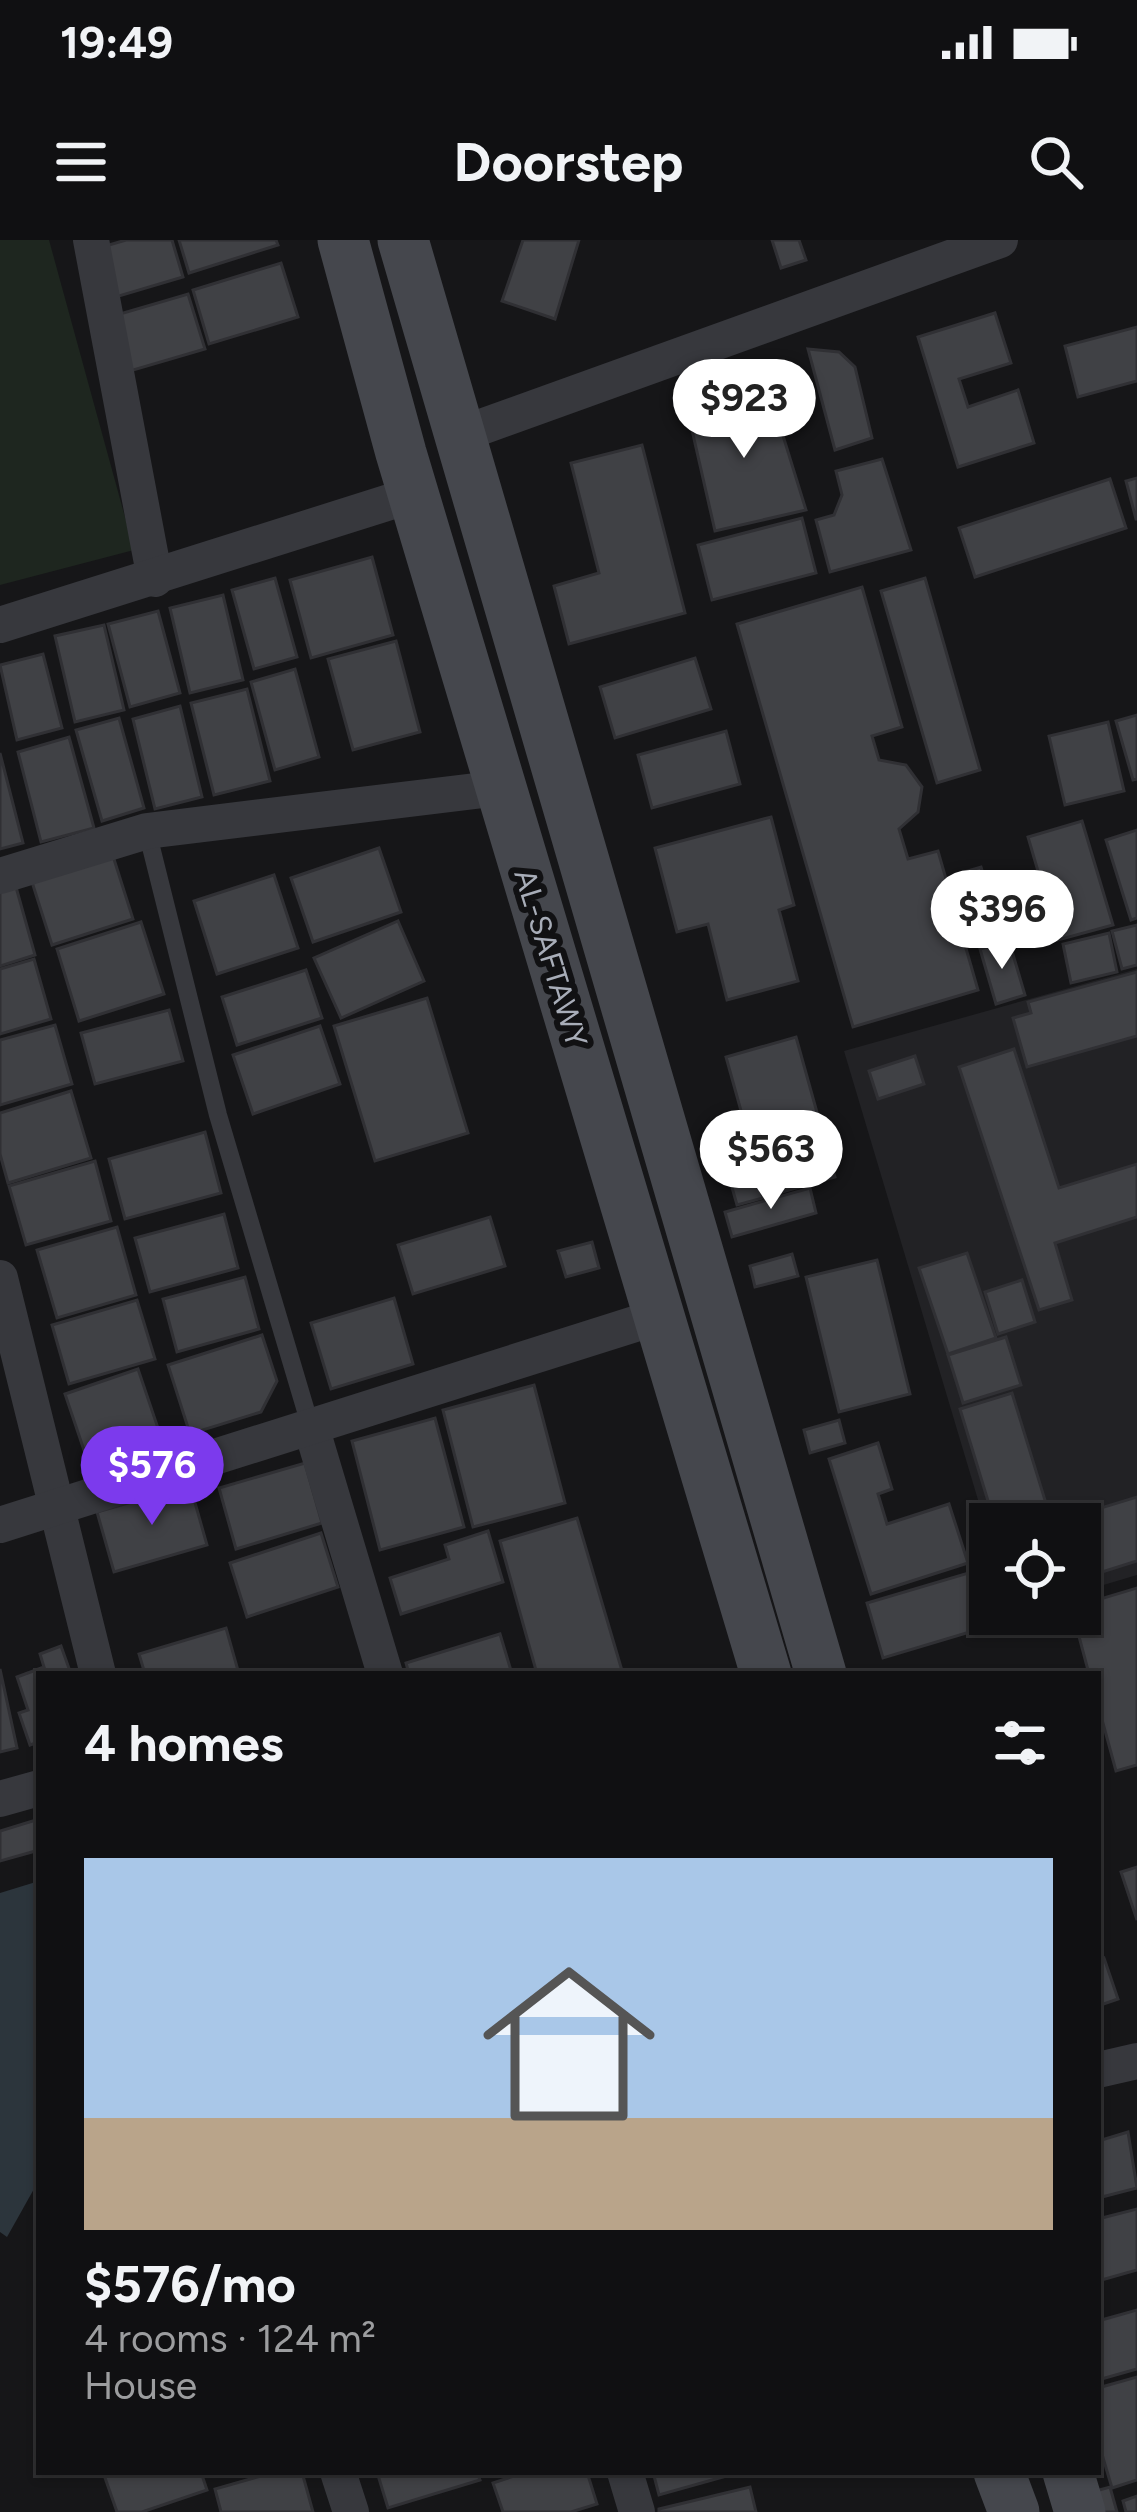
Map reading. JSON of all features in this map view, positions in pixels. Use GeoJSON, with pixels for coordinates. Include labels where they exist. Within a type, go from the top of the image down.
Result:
{"type":"FeatureCollection","features":[{"type":"Feature","properties":{"kind":"main road","name":"AL-SAFTAWY"},"geometry":{"type":"LineString","coordinates":[[343,240],[500,788],[765,1671]]}},
{"type":"Feature","properties":{"kind":"main road","name":"AL-SAFTAWY"},"geometry":{"type":"LineString","coordinates":[[403,240],[820,1671]]}},
{"type":"Feature","properties":{"kind":"main road"},"geometry":{"type":"LineString","coordinates":[[1000,2475],[1014,2512]]}},
{"type":"Feature","properties":{"kind":"main road"},"geometry":{"type":"LineString","coordinates":[[1069,2475],[1080,2512]]}},
{"type":"Feature","properties":{"kind":"street"},"geometry":{"type":"LineString","coordinates":[[91,240],[155,579]]}},
{"type":"Feature","properties":{"kind":"street"},"geometry":{"type":"LineString","coordinates":[[459,435],[1000,240]]}},
{"type":"Feature","properties":{"kind":"street"},"geometry":{"type":"LineString","coordinates":[[0,625],[415,494]]}},
{"type":"Feature","properties":{"kind":"street"},"geometry":{"type":"LineString","coordinates":[[0,876],[147,831],[500,788]]}},
{"type":"Feature","properties":{"kind":"street"},"geometry":{"type":"LineString","coordinates":[[0,1278],[97,1671]]}},
{"type":"Feature","properties":{"kind":"street"},"geometry":{"type":"LineString","coordinates":[[0,1525],[658,1317]]}},
{"type":"Feature","properties":{"kind":"street"},"geometry":{"type":"LineString","coordinates":[[312,1430],[384,1671]]}},
{"type":"Feature","properties":{"kind":"street"},"geometry":{"type":"LineString","coordinates":[[0,1799],[36,1789]]}},
{"type":"Feature","properties":{"kind":"street"},"geometry":{"type":"LineString","coordinates":[[1101,2069],[1137,2061]]}},
{"type":"Feature","properties":{"kind":"street"},"geometry":{"type":"LineString","coordinates":[[339,2475],[351,2512]]}},
{"type":"Feature","properties":{"kind":"street"},"geometry":{"type":"LineString","coordinates":[[627,2475],[638,2512]]}},
{"type":"Feature","properties":{"kind":"lane"},"geometry":{"type":"LineString","coordinates":[[147,831],[218,1115],[312,1430]]}},
{"type":"Feature","properties":{"kind":"shaded area"},"geometry":{"type":"Polygon","coordinates":[[[0,240],[49,240],[134,550],[0,585],[0,240]]]}},
{"type":"Feature","properties":{"kind":"shaded area"},"geometry":{"type":"Polygon","coordinates":[[[1137,969],[1137,1575],[1101,1586],[1101,1503],[979,1503],[844,1051],[1137,969]]]}},
{"type":"Feature","properties":{"kind":"shaded area"},"geometry":{"type":"Polygon","coordinates":[[[36,1882],[36,2185],[7,2237],[0,2232],[0,1893],[36,1882]]]}},
{"type":"Feature","properties":{"kind":"building"},"geometry":{"type":"Polygon","coordinates":[[[126,240],[172,240],[183,277],[109,299],[95,249],[126,240]]]}},
{"type":"Feature","properties":{"kind":"building"},"geometry":{"type":"Polygon","coordinates":[[[179,240],[276,240],[278,245],[189,273],[179,240]]]}},
{"type":"Feature","properties":{"kind":"building"},"geometry":{"type":"Polygon","coordinates":[[[523,240],[579,240],[555,319],[502,301],[523,240]]]}},
{"type":"Feature","properties":{"kind":"building"},"geometry":{"type":"Polygon","coordinates":[[[772,240],[799,240],[806,260],[781,268],[772,240]]]}},
{"type":"Feature","properties":{"kind":"building"},"geometry":{"type":"Polygon","coordinates":[[[281,263],[298,317],[209,344],[193,290],[281,263]]]}},
{"type":"Feature","properties":{"kind":"building"},"geometry":{"type":"Polygon","coordinates":[[[188,294],[205,349],[130,371],[113,316],[188,294]]]}},
{"type":"Feature","properties":{"kind":"building"},"geometry":{"type":"Polygon","coordinates":[[[995,313],[1011,363],[959,379],[968,407],[1018,390],[1034,443],[958,467],[918,337],[995,313]]]}},
{"type":"Feature","properties":{"kind":"building"},"geometry":{"type":"Polygon","coordinates":[[[1137,327],[1137,381],[1078,397],[1065,346],[1137,327]]]}},
{"type":"Feature","properties":{"kind":"building"},"geometry":{"type":"Polygon","coordinates":[[[808,349],[839,352],[855,367],[872,438],[835,450],[808,349]]]}},
{"type":"Feature","properties":{"kind":"building"},"geometry":{"type":"Polygon","coordinates":[[[743,393],[764,400],[776,413],[806,510],[715,531],[687,408],[743,393]]]}},
{"type":"Feature","properties":{"kind":"building"},"geometry":{"type":"Polygon","coordinates":[[[642,445],[685,613],[569,644],[554,586],[599,573],[571,463],[642,445]]]}},
{"type":"Feature","properties":{"kind":"building"},"geometry":{"type":"Polygon","coordinates":[[[882,459],[911,550],[830,572],[816,520],[834,515],[842,495],[836,471],[882,459]]]}},
{"type":"Feature","properties":{"kind":"building"},"geometry":{"type":"Polygon","coordinates":[[[1137,478],[1137,519],[1136,519],[1126,481],[1137,478]]]}},
{"type":"Feature","properties":{"kind":"building"},"geometry":{"type":"Polygon","coordinates":[[[1110,479],[1126,528],[975,577],[959,528],[1110,479]]]}},
{"type":"Feature","properties":{"kind":"building"},"geometry":{"type":"Polygon","coordinates":[[[802,518],[816,573],[712,600],[698,545],[802,518]]]}},
{"type":"Feature","properties":{"kind":"building"},"geometry":{"type":"Polygon","coordinates":[[[372,557],[393,635],[311,658],[290,580],[372,557]]]}},
{"type":"Feature","properties":{"kind":"building"},"geometry":{"type":"Polygon","coordinates":[[[275,578],[297,657],[254,669],[232,590],[275,578]]]}},
{"type":"Feature","properties":{"kind":"building"},"geometry":{"type":"Polygon","coordinates":[[[925,578],[980,770],[937,783],[881,591],[925,578]]]}},
{"type":"Feature","properties":{"kind":"building"},"geometry":{"type":"Polygon","coordinates":[[[862,587],[902,727],[872,736],[879,760],[906,765],[922,787],[918,812],[899,829],[908,859],[938,851],[978,990],[853,1027],[737,624],[862,587]]]}},
{"type":"Feature","properties":{"kind":"building"},"geometry":{"type":"Polygon","coordinates":[[[223,595],[243,680],[190,693],[170,608],[223,595]]]}},
{"type":"Feature","properties":{"kind":"building"},"geometry":{"type":"Polygon","coordinates":[[[158,611],[180,693],[130,707],[108,624],[158,611]]]}},
{"type":"Feature","properties":{"kind":"building"},"geometry":{"type":"Polygon","coordinates":[[[104,625],[124,710],[75,722],[55,636],[104,625]]]}},
{"type":"Feature","properties":{"kind":"building"},"geometry":{"type":"Polygon","coordinates":[[[396,641],[420,732],[353,750],[328,659],[396,641]]]}},
{"type":"Feature","properties":{"kind":"building"},"geometry":{"type":"Polygon","coordinates":[[[43,654],[62,728],[17,740],[0,665],[43,654]]]}},
{"type":"Feature","properties":{"kind":"building"},"geometry":{"type":"Polygon","coordinates":[[[695,658],[711,709],[615,738],[600,687],[695,658]]]}},
{"type":"Feature","properties":{"kind":"building"},"geometry":{"type":"Polygon","coordinates":[[[295,669],[319,757],[275,770],[251,682],[295,669]]]}},
{"type":"Feature","properties":{"kind":"building"},"geometry":{"type":"Polygon","coordinates":[[[247,689],[270,781],[214,795],[191,703],[247,689]]]}},
{"type":"Feature","properties":{"kind":"building"},"geometry":{"type":"Polygon","coordinates":[[[180,706],[202,797],[155,809],[133,719],[180,706]]]}},
{"type":"Feature","properties":{"kind":"building"},"geometry":{"type":"Polygon","coordinates":[[[1137,715],[1137,779],[1133,780],[1116,721],[1137,715]]]}},
{"type":"Feature","properties":{"kind":"building"},"geometry":{"type":"Polygon","coordinates":[[[119,718],[144,808],[102,821],[76,730],[119,718]]]}},
{"type":"Feature","properties":{"kind":"building"},"geometry":{"type":"Polygon","coordinates":[[[1108,722],[1124,791],[1065,805],[1049,736],[1108,722]]]}},
{"type":"Feature","properties":{"kind":"building"},"geometry":{"type":"Polygon","coordinates":[[[726,731],[740,784],[652,808],[638,755],[726,731]]]}},
{"type":"Feature","properties":{"kind":"building"},"geometry":{"type":"Polygon","coordinates":[[[69,737],[94,828],[41,842],[18,752],[69,737]]]}},
{"type":"Feature","properties":{"kind":"building"},"geometry":{"type":"Polygon","coordinates":[[[0,753],[23,843],[0,849],[0,753]]]}},
{"type":"Feature","properties":{"kind":"building"},"geometry":{"type":"Polygon","coordinates":[[[771,817],[794,905],[779,910],[798,981],[727,1000],[708,924],[677,932],[655,848],[771,817]]]}},
{"type":"Feature","properties":{"kind":"building"},"geometry":{"type":"Polygon","coordinates":[[[1082,821],[1113,925],[1058,940],[1028,837],[1082,821]]]}},
{"type":"Feature","properties":{"kind":"building"},"geometry":{"type":"Polygon","coordinates":[[[1137,830],[1137,918],[1131,920],[1106,840],[1137,830]]]}},
{"type":"Feature","properties":{"kind":"building"},"geometry":{"type":"Polygon","coordinates":[[[379,848],[401,912],[313,942],[291,878],[379,848]]]}},
{"type":"Feature","properties":{"kind":"building"},"geometry":{"type":"Polygon","coordinates":[[[113,856],[133,919],[52,945],[32,882],[113,856]]]}},
{"type":"Feature","properties":{"kind":"building"},"geometry":{"type":"Polygon","coordinates":[[[981,867],[993,908],[976,913],[964,872],[981,867]]]}},
{"type":"Feature","properties":{"kind":"building"},"geometry":{"type":"Polygon","coordinates":[[[274,875],[298,948],[217,974],[194,901],[274,875]]]}},
{"type":"Feature","properties":{"kind":"building"},"geometry":{"type":"Polygon","coordinates":[[[16,887],[35,955],[0,966],[0,892],[16,887]]]}},
{"type":"Feature","properties":{"kind":"building"},"geometry":{"type":"Polygon","coordinates":[[[398,921],[424,981],[341,1018],[314,958],[398,921]]]}},
{"type":"Feature","properties":{"kind":"building"},"geometry":{"type":"Polygon","coordinates":[[[141,922],[164,994],[79,1021],[57,949],[141,922]]]}},
{"type":"Feature","properties":{"kind":"building"},"geometry":{"type":"Polygon","coordinates":[[[1137,925],[1137,965],[1122,969],[1112,931],[1137,925]]]}},
{"type":"Feature","properties":{"kind":"building"},"geometry":{"type":"Polygon","coordinates":[[[1109,933],[1117,972],[1071,983],[1063,944],[1109,933]]]}},
{"type":"Feature","properties":{"kind":"building"},"geometry":{"type":"Polygon","coordinates":[[[1009,941],[1025,995],[996,1004],[980,949],[1009,941]]]}},
{"type":"Feature","properties":{"kind":"building"},"geometry":{"type":"Polygon","coordinates":[[[34,959],[51,1019],[0,1034],[0,969],[34,959]]]}},
{"type":"Feature","properties":{"kind":"building"},"geometry":{"type":"Polygon","coordinates":[[[306,970],[322,1018],[237,1045],[222,997],[306,970]]]}},
{"type":"Feature","properties":{"kind":"building"},"geometry":{"type":"Polygon","coordinates":[[[1137,972],[1137,1036],[1027,1067],[1013,1018],[1031,1013],[1028,1002],[1137,972]]]}},
{"type":"Feature","properties":{"kind":"building"},"geometry":{"type":"Polygon","coordinates":[[[427,998],[468,1133],[375,1161],[334,1026],[427,998]]]}},
{"type":"Feature","properties":{"kind":"building"},"geometry":{"type":"Polygon","coordinates":[[[169,1010],[183,1061],[95,1084],[81,1033],[169,1010]]]}},
{"type":"Feature","properties":{"kind":"building"},"geometry":{"type":"Polygon","coordinates":[[[55,1025],[72,1084],[0,1105],[0,1040],[55,1025]]]}},
{"type":"Feature","properties":{"kind":"building"},"geometry":{"type":"Polygon","coordinates":[[[320,1026],[340,1084],[253,1114],[233,1055],[320,1026]]]}},
{"type":"Feature","properties":{"kind":"building"},"geometry":{"type":"Polygon","coordinates":[[[796,1037],[835,1177],[765,1197],[726,1057],[796,1037]]]}},
{"type":"Feature","properties":{"kind":"building"},"geometry":{"type":"Polygon","coordinates":[[[1014,1049],[1059,1188],[1137,1164],[1137,1217],[1055,1243],[1072,1300],[1039,1310],[959,1067],[1014,1049]]]}},
{"type":"Feature","properties":{"kind":"building"},"geometry":{"type":"Polygon","coordinates":[[[915,1056],[924,1084],[878,1099],[869,1071],[915,1056]]]}},
{"type":"Feature","properties":{"kind":"building"},"geometry":{"type":"Polygon","coordinates":[[[71,1091],[91,1158],[8,1183],[0,1154],[0,1113],[71,1091]]]}},
{"type":"Feature","properties":{"kind":"building"},"geometry":{"type":"Polygon","coordinates":[[[205,1132],[221,1193],[125,1219],[109,1159],[205,1132]]]}},
{"type":"Feature","properties":{"kind":"building"},"geometry":{"type":"Polygon","coordinates":[[[749,1148],[763,1198],[737,1205],[723,1156],[749,1148]]]}},
{"type":"Feature","properties":{"kind":"building"},"geometry":{"type":"Polygon","coordinates":[[[95,1161],[111,1221],[26,1245],[9,1186],[95,1161]]]}},
{"type":"Feature","properties":{"kind":"building"},"geometry":{"type":"Polygon","coordinates":[[[810,1188],[816,1213],[732,1237],[725,1212],[810,1188]]]}},
{"type":"Feature","properties":{"kind":"building"},"geometry":{"type":"Polygon","coordinates":[[[224,1214],[238,1268],[150,1292],[135,1238],[224,1214]]]}},
{"type":"Feature","properties":{"kind":"building"},"geometry":{"type":"Polygon","coordinates":[[[490,1217],[505,1266],[413,1294],[398,1245],[490,1217]]]}},
{"type":"Feature","properties":{"kind":"building"},"geometry":{"type":"Polygon","coordinates":[[[117,1227],[136,1295],[57,1318],[37,1250],[117,1227]]]}},
{"type":"Feature","properties":{"kind":"building"},"geometry":{"type":"Polygon","coordinates":[[[592,1242],[599,1268],[566,1277],[558,1251],[592,1242]]]}},
{"type":"Feature","properties":{"kind":"building"},"geometry":{"type":"Polygon","coordinates":[[[967,1253],[996,1338],[948,1354],[919,1268],[967,1253]]]}},
{"type":"Feature","properties":{"kind":"building"},"geometry":{"type":"Polygon","coordinates":[[[792,1254],[798,1276],[755,1287],[750,1266],[792,1254]]]}},
{"type":"Feature","properties":{"kind":"building"},"geometry":{"type":"Polygon","coordinates":[[[877,1260],[910,1394],[839,1412],[806,1277],[877,1260]]]}},
{"type":"Feature","properties":{"kind":"building"},"geometry":{"type":"Polygon","coordinates":[[[245,1277],[259,1329],[177,1352],[163,1299],[245,1277]]]}},
{"type":"Feature","properties":{"kind":"building"},"geometry":{"type":"Polygon","coordinates":[[[1022,1280],[1035,1322],[998,1334],[985,1292],[1022,1280]]]}},
{"type":"Feature","properties":{"kind":"building"},"geometry":{"type":"Polygon","coordinates":[[[394,1298],[413,1364],[331,1389],[311,1323],[394,1298]]]}},
{"type":"Feature","properties":{"kind":"building"},"geometry":{"type":"Polygon","coordinates":[[[137,1300],[155,1359],[69,1384],[52,1325],[137,1300]]]}},
{"type":"Feature","properties":{"kind":"building"},"geometry":{"type":"Polygon","coordinates":[[[262,1335],[277,1381],[261,1412],[190,1434],[168,1365],[262,1335]]]}},
{"type":"Feature","properties":{"kind":"building"},"geometry":{"type":"Polygon","coordinates":[[[1006,1337],[1021,1385],[963,1403],[948,1355],[1006,1337]]]}},
{"type":"Feature","properties":{"kind":"building"},"geometry":{"type":"Polygon","coordinates":[[[138,1369],[161,1437],[88,1462],[65,1394],[138,1369]]]}},
{"type":"Feature","properties":{"kind":"building"},"geometry":{"type":"Polygon","coordinates":[[[534,1385],[565,1503],[473,1527],[443,1410],[534,1385]]]}},
{"type":"Feature","properties":{"kind":"building"},"geometry":{"type":"Polygon","coordinates":[[[1012,1393],[1046,1503],[989,1503],[960,1409],[1012,1393]]]}},
{"type":"Feature","properties":{"kind":"building"},"geometry":{"type":"Polygon","coordinates":[[[435,1418],[464,1527],[380,1550],[352,1441],[435,1418]]]}},
{"type":"Feature","properties":{"kind":"building"},"geometry":{"type":"Polygon","coordinates":[[[839,1420],[845,1443],[810,1453],[804,1430],[839,1420]]]}},
{"type":"Feature","properties":{"kind":"building"},"geometry":{"type":"Polygon","coordinates":[[[878,1443],[892,1489],[878,1494],[887,1524],[949,1504],[968,1563],[871,1594],[829,1459],[878,1443]]]}},
{"type":"Feature","properties":{"kind":"building"},"geometry":{"type":"Polygon","coordinates":[[[305,1463],[322,1523],[236,1549],[219,1488],[305,1463]]]}},
{"type":"Feature","properties":{"kind":"building"},"geometry":{"type":"Polygon","coordinates":[[[190,1485],[207,1545],[114,1572],[97,1512],[190,1485]]]}},
{"type":"Feature","properties":{"kind":"building"},"geometry":{"type":"Polygon","coordinates":[[[1137,1497],[1137,1561],[1101,1572],[1101,1508],[1137,1497]]]}},
{"type":"Feature","properties":{"kind":"building"},"geometry":{"type":"Polygon","coordinates":[[[577,1518],[622,1671],[536,1671],[500,1541],[577,1518]]]}},
{"type":"Feature","properties":{"kind":"building"},"geometry":{"type":"Polygon","coordinates":[[[488,1531],[503,1582],[401,1614],[390,1578],[449,1559],[445,1545],[488,1531]]]}},
{"type":"Feature","properties":{"kind":"building"},"geometry":{"type":"Polygon","coordinates":[[[321,1533],[338,1587],[247,1617],[230,1563],[321,1533]]]}},
{"type":"Feature","properties":{"kind":"building"},"geometry":{"type":"Polygon","coordinates":[[[969,1573],[969,1632],[883,1658],[867,1603],[969,1573]]]}},
{"type":"Feature","properties":{"kind":"building"},"geometry":{"type":"Polygon","coordinates":[[[1137,1588],[1137,1765],[1116,1771],[1101,1716],[1101,1671],[1088,1671],[1079,1635],[1101,1635],[1101,1599],[1137,1588]]]}},
{"type":"Feature","properties":{"kind":"building"},"geometry":{"type":"Polygon","coordinates":[[[226,1628],[238,1671],[144,1671],[139,1654],[226,1628]]]}},
{"type":"Feature","properties":{"kind":"building"},"geometry":{"type":"Polygon","coordinates":[[[500,1634],[511,1671],[408,1671],[406,1663],[500,1634]]]}},
{"type":"Feature","properties":{"kind":"building"},"geometry":{"type":"Polygon","coordinates":[[[61,1646],[70,1671],[36,1671],[36,1743],[30,1745],[19,1713],[28,1710],[17,1677],[44,1667],[40,1654],[61,1646]]]}},
{"type":"Feature","properties":{"kind":"building"},"geometry":{"type":"Polygon","coordinates":[[[0,1669],[17,1748],[0,1752],[0,1669]]]}},
{"type":"Feature","properties":{"kind":"building"},"geometry":{"type":"Polygon","coordinates":[[[36,1820],[36,1851],[0,1861],[0,1831],[36,1820]]]}},
{"type":"Feature","properties":{"kind":"building"},"geometry":{"type":"Polygon","coordinates":[[[1137,1867],[1137,1920],[1121,1872],[1137,1867]]]}},
{"type":"Feature","properties":{"kind":"building"},"geometry":{"type":"Polygon","coordinates":[[[1101,1959],[1118,1999],[1101,2005],[1101,1959]]]}},
{"type":"Feature","properties":{"kind":"building"},"geometry":{"type":"Polygon","coordinates":[[[1128,2132],[1137,2188],[1101,2197],[1101,2140],[1128,2132]]]}},
{"type":"Feature","properties":{"kind":"building"},"geometry":{"type":"Polygon","coordinates":[[[1137,2209],[1137,2270],[1101,2280],[1101,2218],[1137,2209]]]}},
{"type":"Feature","properties":{"kind":"building"},"geometry":{"type":"Polygon","coordinates":[[[1137,2310],[1137,2369],[1101,2379],[1101,2320],[1137,2310]]]}},
{"type":"Feature","properties":{"kind":"building"},"geometry":{"type":"Polygon","coordinates":[[[1137,2377],[1137,2480],[1112,2488],[1101,2451],[1101,2387],[1137,2377]]]}},
{"type":"Feature","properties":{"kind":"building"},"geometry":{"type":"Polygon","coordinates":[[[104,2475],[202,2475],[207,2490],[142,2512],[117,2512],[104,2475]]]}},
{"type":"Feature","properties":{"kind":"building"},"geometry":{"type":"Polygon","coordinates":[[[264,2475],[303,2475],[313,2512],[221,2512],[215,2489],[264,2475]]]}},
{"type":"Feature","properties":{"kind":"building"},"geometry":{"type":"Polygon","coordinates":[[[378,2475],[478,2475],[480,2480],[388,2508],[378,2475]]]}},
{"type":"Feature","properties":{"kind":"building"},"geometry":{"type":"Polygon","coordinates":[[[517,2475],[588,2475],[597,2504],[571,2512],[503,2512],[493,2483],[517,2475]]]}},
{"type":"Feature","properties":{"kind":"building"},"geometry":{"type":"Polygon","coordinates":[[[654,2475],[730,2475],[659,2495],[654,2475]]]}},
{"type":"Feature","properties":{"kind":"building"},"geometry":{"type":"Polygon","coordinates":[[[750,2487],[756,2512],[659,2512],[659,2509],[750,2487]]]}},
{"type":"Feature","properties":{"kind":"building"},"geometry":{"type":"Polygon","coordinates":[[[1110,2487],[1117,2512],[1094,2512],[1088,2493],[1110,2487]]]}},
{"type":"Feature","properties":{"kind":"building"},"geometry":{"type":"Polygon","coordinates":[[[1137,2496],[1137,2512],[1126,2512],[1123,2501],[1137,2496]]]}}]}
